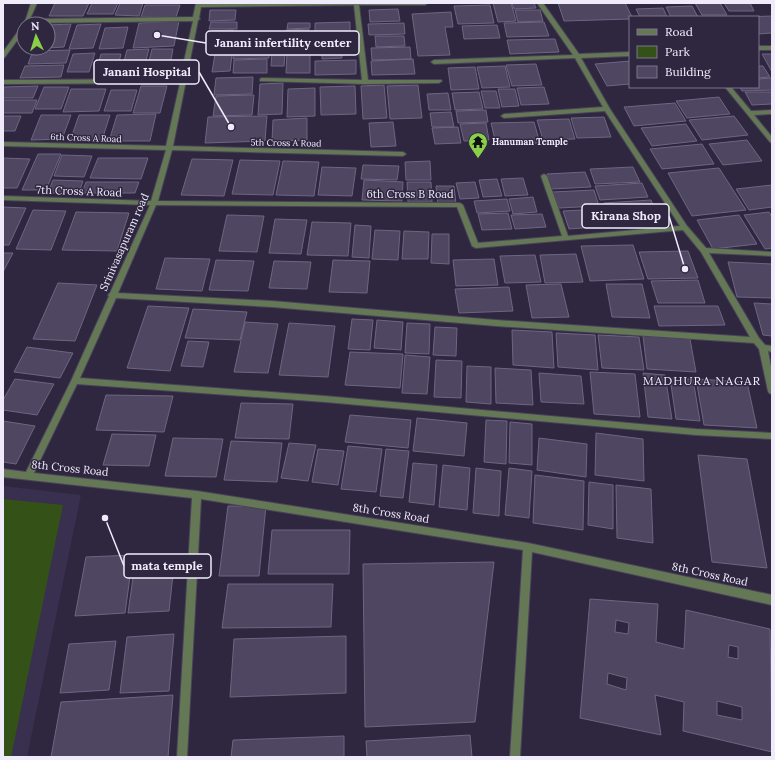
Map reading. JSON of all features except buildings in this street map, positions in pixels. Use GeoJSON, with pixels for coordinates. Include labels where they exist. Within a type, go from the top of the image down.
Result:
{"type":"FeatureCollection","features":[{"type":"Feature","properties":{"kind":"street"},"geometry":{"type":"LineString","coordinates":[[29,16],[34,3]]}},
{"type":"Feature","properties":{"kind":"street"},"geometry":{"type":"LineString","coordinates":[[199,4],[425,3]]}},
{"type":"Feature","properties":{"kind":"street"},"geometry":{"type":"LineString","coordinates":[[540,3],[577,56],[608,109],[686,228],[704,250],[756,340],[763,348],[772,391]]}},
{"type":"Feature","properties":{"kind":"street","name":"Srinivasapuram road"},"geometry":{"type":"LineString","coordinates":[[28,476],[75,381],[154,203],[169,149],[199,4]]}},
{"type":"Feature","properties":{"kind":"street"},"geometry":{"type":"LineString","coordinates":[[356,4],[365,82]]}},
{"type":"Feature","properties":{"kind":"street"},"geometry":{"type":"LineString","coordinates":[[56,23],[197,19]]}},
{"type":"Feature","properties":{"kind":"street"},"geometry":{"type":"LineString","coordinates":[[3,56],[16,38]]}},
{"type":"Feature","properties":{"kind":"street"},"geometry":{"type":"LineString","coordinates":[[759,48],[772,48]]}},
{"type":"Feature","properties":{"kind":"street"},"geometry":{"type":"LineString","coordinates":[[434,62],[629,54]]}},
{"type":"Feature","properties":{"kind":"street"},"geometry":{"type":"LineString","coordinates":[[262,80],[365,82],[439,81]]}},
{"type":"Feature","properties":{"kind":"street"},"geometry":{"type":"LineString","coordinates":[[3,82],[183,81]]}},
{"type":"Feature","properties":{"kind":"street"},"geometry":{"type":"LineString","coordinates":[[729,88],[772,141]]}},
{"type":"Feature","properties":{"kind":"street"},"geometry":{"type":"LineString","coordinates":[[504,116],[608,109]]}},
{"type":"Feature","properties":{"kind":"street"},"geometry":{"type":"LineString","coordinates":[[749,113],[772,112]]}},
{"type":"Feature","properties":{"kind":"street","name":"6th Cross A Road"},"geometry":{"type":"LineString","coordinates":[[3,144],[169,149]]}},
{"type":"Feature","properties":{"kind":"street","name":"5th Cross A Road"},"geometry":{"type":"LineString","coordinates":[[169,149],[403,154]]}},
{"type":"Feature","properties":{"kind":"street"},"geometry":{"type":"LineString","coordinates":[[544,176],[566,239]]}},
{"type":"Feature","properties":{"kind":"street","name":"7th Cross A Road"},"geometry":{"type":"LineString","coordinates":[[3,198],[154,203]]}},
{"type":"Feature","properties":{"kind":"street","name":"6th Cross B Road"},"geometry":{"type":"LineString","coordinates":[[154,203],[460,205],[476,246],[686,228]]}},
{"type":"Feature","properties":{"kind":"street"},"geometry":{"type":"LineString","coordinates":[[704,250],[772,254]]}},
{"type":"Feature","properties":{"kind":"street"},"geometry":{"type":"LineString","coordinates":[[112,295],[272,304],[496,323],[756,340]]}},
{"type":"Feature","properties":{"kind":"street"},"geometry":{"type":"LineString","coordinates":[[763,348],[772,349]]}},
{"type":"Feature","properties":{"kind":"street"},"geometry":{"type":"LineString","coordinates":[[75,381],[325,399],[696,432],[772,436]]}},
{"type":"Feature","properties":{"kind":"street","name":"8th Cross Road"},"geometry":{"type":"LineString","coordinates":[[3,473],[197,495],[528,547],[772,600]]}},
{"type":"Feature","properties":{"kind":"street"},"geometry":{"type":"LineString","coordinates":[[182,757],[197,495]]}},
{"type":"Feature","properties":{"kind":"street"},"geometry":{"type":"LineString","coordinates":[[515,757],[528,547]]}},
{"type":"Feature","properties":{"kind":"shaded area"},"geometry":{"type":"Polygon","coordinates":[[[3,486],[81,495],[27,757],[3,757],[3,486]]]}},
{"type":"Feature","properties":{"kind":"green space"},"geometry":{"type":"Polygon","coordinates":[[[3,499],[63,505],[11,757],[3,757],[3,499]]]}},
{"type":"Feature","properties":{"kind":"place","name":"Janani infertility center"},"geometry":{"type":"Point","coordinates":[157,35]}},
{"type":"Feature","properties":{"kind":"place","name":"Janani Hospital"},"geometry":{"type":"Point","coordinates":[231,127]}},
{"type":"Feature","properties":{"kind":"place","name":"Hanuman Temple"},"geometry":{"type":"Point","coordinates":[478,159]}},
{"type":"Feature","properties":{"kind":"place","name":"Kirana Shop"},"geometry":{"type":"Point","coordinates":[685,269]}},
{"type":"Feature","properties":{"kind":"place","name":"mata temple"},"geometry":{"type":"Point","coordinates":[105,518]}},
{"type":"Feature","properties":{"kind":"district","name":"MADHURA NAGAR"},"geometry":{"type":"Point","coordinates":[702,381]}}]}
